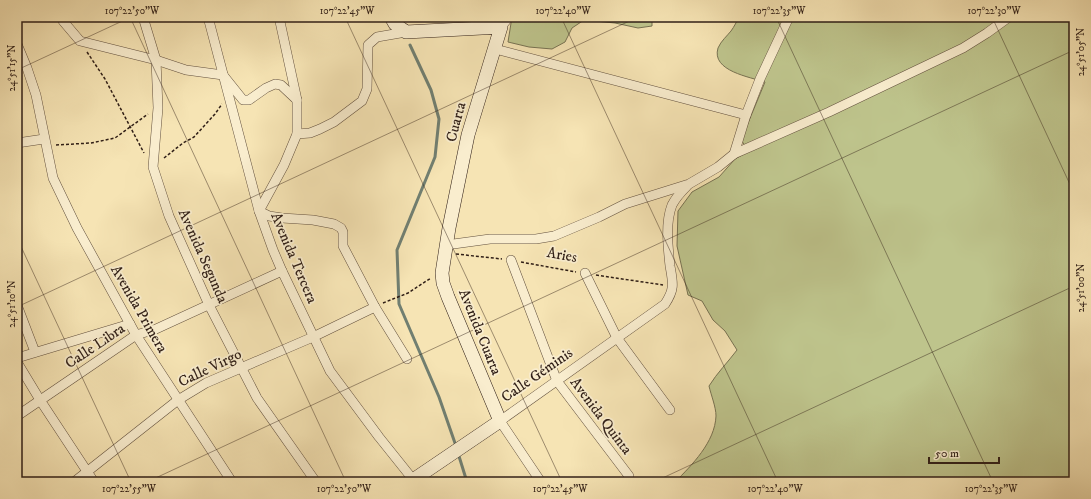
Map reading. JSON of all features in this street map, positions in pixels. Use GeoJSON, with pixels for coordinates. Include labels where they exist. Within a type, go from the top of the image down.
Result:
{"type":"FeatureCollection","features":[{"type":"Feature","properties":{"kind":"street"},"geometry":{"type":"LineString","coordinates":[[62,17],[63,21],[80,41],[156,60],[186,70],[223,75],[243,100],[250,100],[266,88],[275,84],[281,85],[297,100]]}},
{"type":"Feature","properties":{"kind":"street","name":"Avenida Segunda"},"geometry":{"type":"LineString","coordinates":[[143,17],[156,60],[158,108],[153,167],[169,216],[209,305],[241,368],[258,398],[316,482]]}},
{"type":"Feature","properties":{"kind":"street","name":"Avenida Tercera"},"geometry":{"type":"LineString","coordinates":[[208,17],[259,211],[282,272],[330,371],[413,481]]}},
{"type":"Feature","properties":{"kind":"street"},"geometry":{"type":"LineString","coordinates":[[279,17],[297,100],[297,134],[284,165],[259,211],[269,216],[313,220],[334,224],[340,228],[343,232],[344,246],[375,307],[407,358]]}},
{"type":"Feature","properties":{"kind":"street"},"geometry":{"type":"LineString","coordinates":[[391,17],[395,24],[406,32]]}},
{"type":"Feature","properties":{"kind":"street"},"geometry":{"type":"LineString","coordinates":[[734,154],[746,115],[760,79],[789,17]]}},
{"type":"Feature","properties":{"kind":"street"},"geometry":{"type":"LineString","coordinates":[[446,249],[490,239],[536,239],[554,236],[625,204],[689,184],[718,167],[734,154],[829,112],[963,48],[987,34],[1009,17]]}},
{"type":"Feature","properties":{"kind":"street"},"geometry":{"type":"LineString","coordinates":[[297,134],[310,133],[334,122],[362,101],[367,89],[368,45],[377,37],[504,20]]}},
{"type":"Feature","properties":{"kind":"street","name":"Cuarta"},"geometry":{"type":"LineString","coordinates":[[449,228],[468,135],[504,20]]}},
{"type":"Feature","properties":{"kind":"street","name":"Avenida Primera"},"geometry":{"type":"LineString","coordinates":[[17,44],[28,68],[34,88],[53,178],[77,228],[136,335],[231,482]]}},
{"type":"Feature","properties":{"kind":"street"},"geometry":{"type":"LineString","coordinates":[[495,49],[746,115]]}},
{"type":"Feature","properties":{"kind":"street"},"geometry":{"type":"LineString","coordinates":[[17,143],[44,139]]}},
{"type":"Feature","properties":{"kind":"street"},"geometry":{"type":"LineString","coordinates":[[673,287],[669,222],[672,206],[678,195],[689,184]]}},
{"type":"Feature","properties":{"kind":"street","name":"Avenida Cuarta"},"geometry":{"type":"LineString","coordinates":[[449,228],[442,273],[443,283],[448,297],[500,421],[541,482]]}},
{"type":"Feature","properties":{"kind":"street","name":"Avenida Quinta"},"geometry":{"type":"LineString","coordinates":[[511,260],[557,381],[629,476]]}},
{"type":"Feature","properties":{"kind":"street","name":"Calle Libra"},"geometry":{"type":"LineString","coordinates":[[17,416],[136,335],[156,329],[282,272]]}},
{"type":"Feature","properties":{"kind":"street"},"geometry":{"type":"LineString","coordinates":[[585,273],[617,338],[670,410]]}},
{"type":"Feature","properties":{"kind":"street","name":"Calle Géminis"},"geometry":{"type":"LineString","coordinates":[[413,481],[665,304],[670,297],[673,287]]}},
{"type":"Feature","properties":{"kind":"street"},"geometry":{"type":"LineString","coordinates":[[17,305],[34,352]]}},
{"type":"Feature","properties":{"kind":"street","name":"Calle Virgo"},"geometry":{"type":"LineString","coordinates":[[74,482],[178,400],[206,383],[375,307]]}},
{"type":"Feature","properties":{"kind":"street"},"geometry":{"type":"LineString","coordinates":[[17,358],[130,324]]}},
{"type":"Feature","properties":{"kind":"street"},"geometry":{"type":"LineString","coordinates":[[17,362],[94,482]]}},
{"type":"Feature","properties":{"kind":"path"},"geometry":{"type":"LineString","coordinates":[[80,41],[105,79],[153,167],[172,151],[194,137],[216,114],[222,104]]}},
{"type":"Feature","properties":{"kind":"path"},"geometry":{"type":"LineString","coordinates":[[44,139],[55,145],[91,143],[115,138],[130,126],[158,108]]}},
{"type":"Feature","properties":{"kind":"path","name":"Aries"},"geometry":{"type":"LineString","coordinates":[[446,249],[673,287]]}},
{"type":"Feature","properties":{"kind":"path"},"geometry":{"type":"LineString","coordinates":[[375,307],[408,293],[431,278],[442,273]]}},
{"type":"Feature","properties":{"kind":"green space"},"geometry":{"type":"Polygon","coordinates":[[[512,17],[652,17],[652,26],[638,28],[615,23],[584,20],[572,28],[565,42],[552,49],[529,47],[508,42],[512,17]]]}},
{"type":"Feature","properties":{"kind":"green space"},"geometry":{"type":"Polygon","coordinates":[[[739,17],[1074,17],[1074,482],[675,482],[695,461],[712,435],[715,426],[716,412],[709,386],[737,350],[725,331],[713,320],[702,301],[688,295],[677,246],[678,211],[692,192],[719,177],[735,159],[749,151],[741,140],[765,82],[733,72],[720,62],[717,56],[719,45],[732,29],[739,17]]]}},
{"type":"Feature","properties":{"kind":"waterway"},"geometry":{"type":"LineString","coordinates":[[410,45],[431,90],[439,119],[435,157],[397,250],[399,304],[439,397],[456,446]]}},
{"type":"Feature","properties":{"kind":"waterway"},"geometry":{"type":"LineString","coordinates":[[458,453],[467,482]]}}]}
